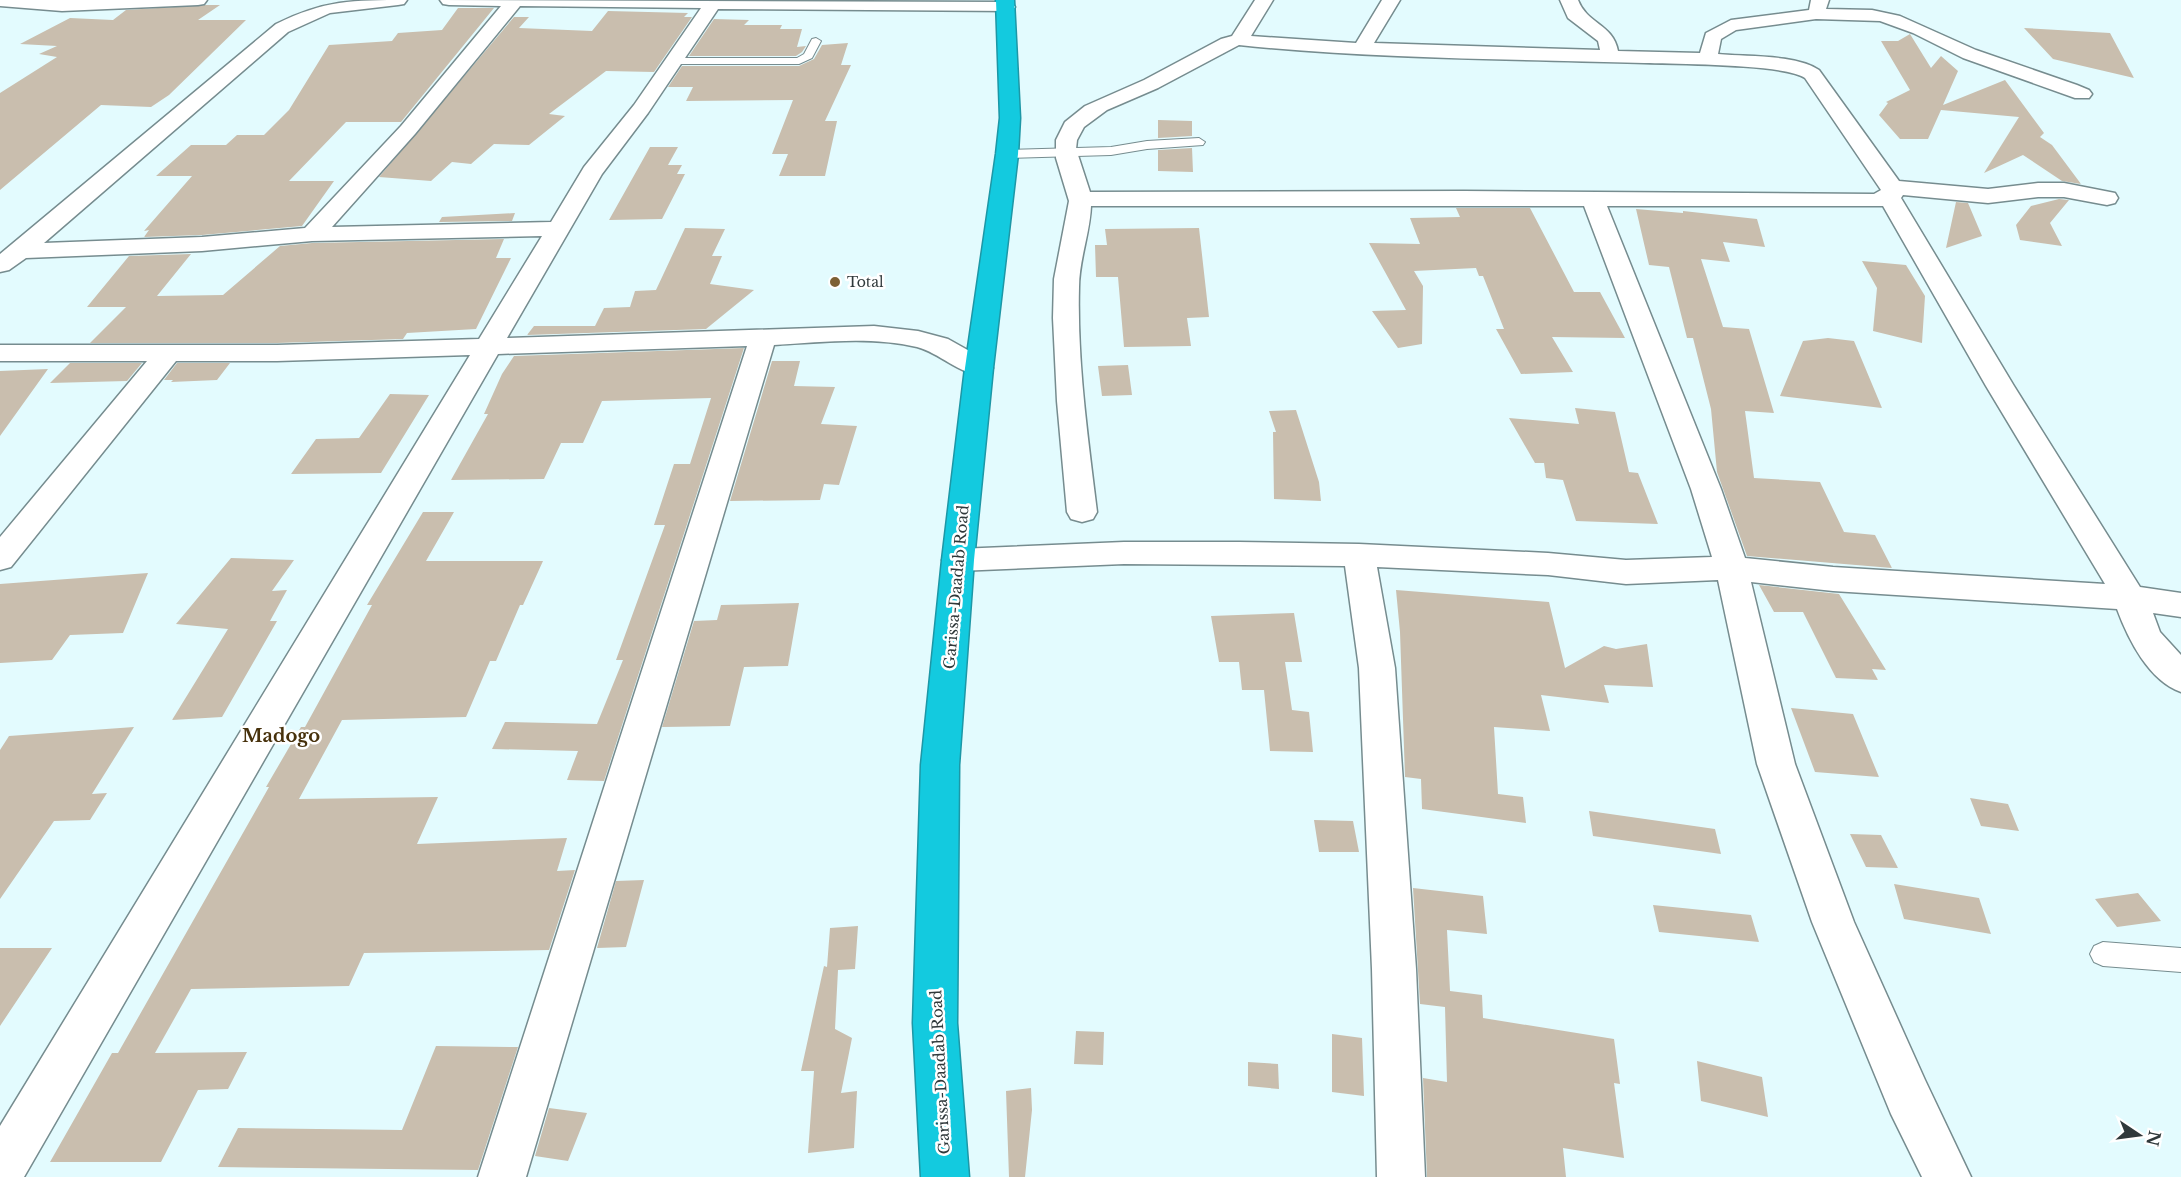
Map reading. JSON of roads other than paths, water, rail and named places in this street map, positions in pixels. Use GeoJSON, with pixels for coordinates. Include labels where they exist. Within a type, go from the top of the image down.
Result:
{"type":"FeatureCollection","features":[{"type":"Feature","properties":{"kind":"highway","name":"Garissa-Daadab Road"},"geometry":{"type":"LineString","coordinates":[[945,1177],[935,1023],[940,765],[958,560],[979,368],[1007,154],[1010,118],[1005,3]]}},
{"type":"Feature","properties":{"kind":"street"},"geometry":{"type":"LineString","coordinates":[[0,1],[62,6],[198,0]]}},
{"type":"Feature","properties":{"kind":"street"},"geometry":{"type":"LineString","coordinates":[[0,264],[20,251],[282,28],[326,3],[398,0]]}},
{"type":"Feature","properties":{"kind":"street"},"geometry":{"type":"LineString","coordinates":[[449,0],[1005,3]]}},
{"type":"Feature","properties":{"kind":"street"},"geometry":{"type":"LineString","coordinates":[[1239,40],[1264,0]]}},
{"type":"Feature","properties":{"kind":"street"},"geometry":{"type":"LineString","coordinates":[[1362,48],[1391,0]]}},
{"type":"Feature","properties":{"kind":"street"},"geometry":{"type":"LineString","coordinates":[[1569,0],[1574,14],[1607,39],[1610,56]]}},
{"type":"Feature","properties":{"kind":"street"},"geometry":{"type":"LineString","coordinates":[[1850,0],[1881,16],[1929,34],[1981,59],[2039,77],[2082,94]]}},
{"type":"Feature","properties":{"kind":"street"},"geometry":{"type":"LineString","coordinates":[[312,234],[408,130],[515,1]]}},
{"type":"Feature","properties":{"kind":"street"},"geometry":{"type":"LineString","coordinates":[[0,1171],[486,348],[560,229],[592,172],[641,110],[675,61],[702,3]]}},
{"type":"Feature","properties":{"kind":"street"},"geometry":{"type":"LineString","coordinates":[[1708,59],[1712,37],[1731,26],[1818,7],[1881,16]]}},
{"type":"Feature","properties":{"kind":"street"},"geometry":{"type":"LineString","coordinates":[[1082,512],[1072,428],[1065,290],[1068,264],[1077,231],[1080,199],[1068,166],[1066,153],[1069,132],[1085,115],[1227,43],[1239,40],[1362,48],[1708,59],[1779,64],[1805,69],[1828,94],[1890,192],[2000,386],[2130,598],[2145,638],[2181,678]]}},
{"type":"Feature","properties":{"kind":"street"},"geometry":{"type":"LineString","coordinates":[[1080,199],[1878,201],[1890,192],[1988,196],[2038,190],[2064,190],[2107,198]]}},
{"type":"Feature","properties":{"kind":"street"},"geometry":{"type":"LineString","coordinates":[[1593,199],[1706,489],[1732,568],[1776,764],[1833,922],[1908,1097],[1947,1177]]}},
{"type":"Feature","properties":{"kind":"street"},"geometry":{"type":"LineString","coordinates":[[20,251],[190,244],[312,234],[560,229]]}},
{"type":"Feature","properties":{"kind":"street"},"geometry":{"type":"LineString","coordinates":[[0,353],[486,348],[862,334],[908,337],[940,345],[979,368]]}},
{"type":"Feature","properties":{"kind":"street"},"geometry":{"type":"LineString","coordinates":[[502,1177],[764,338]]}},
{"type":"Feature","properties":{"kind":"street"},"geometry":{"type":"LineString","coordinates":[[0,559],[168,353]]}},
{"type":"Feature","properties":{"kind":"street"},"geometry":{"type":"LineString","coordinates":[[958,560],[1124,553],[1359,555],[1548,564],[1626,572],[1732,568],[1833,579],[2130,598],[2181,605]]}},
{"type":"Feature","properties":{"kind":"street"},"geometry":{"type":"LineString","coordinates":[[1359,555],[1377,668],[1394,969],[1401,1177]]}},
{"type":"Feature","properties":{"kind":"lane"},"geometry":{"type":"LineString","coordinates":[[675,61],[799,60],[808,56],[816,41]]}},
{"type":"Feature","properties":{"kind":"lane"},"geometry":{"type":"LineString","coordinates":[[1007,154],[1111,152],[1147,145],[1198,142]]}},
{"type":"Feature","properties":{"kind":"lane"},"geometry":{"type":"LineString","coordinates":[[2103,954],[2181,960]]}},
{"type":"Feature","properties":{"kind":"place","name":"Total"},"geometry":{"type":"Point","coordinates":[835,282]}},
{"type":"Feature","properties":{"kind":"district","name":"Madogo"},"geometry":{"type":"Point","coordinates":[281,736]}}]}
